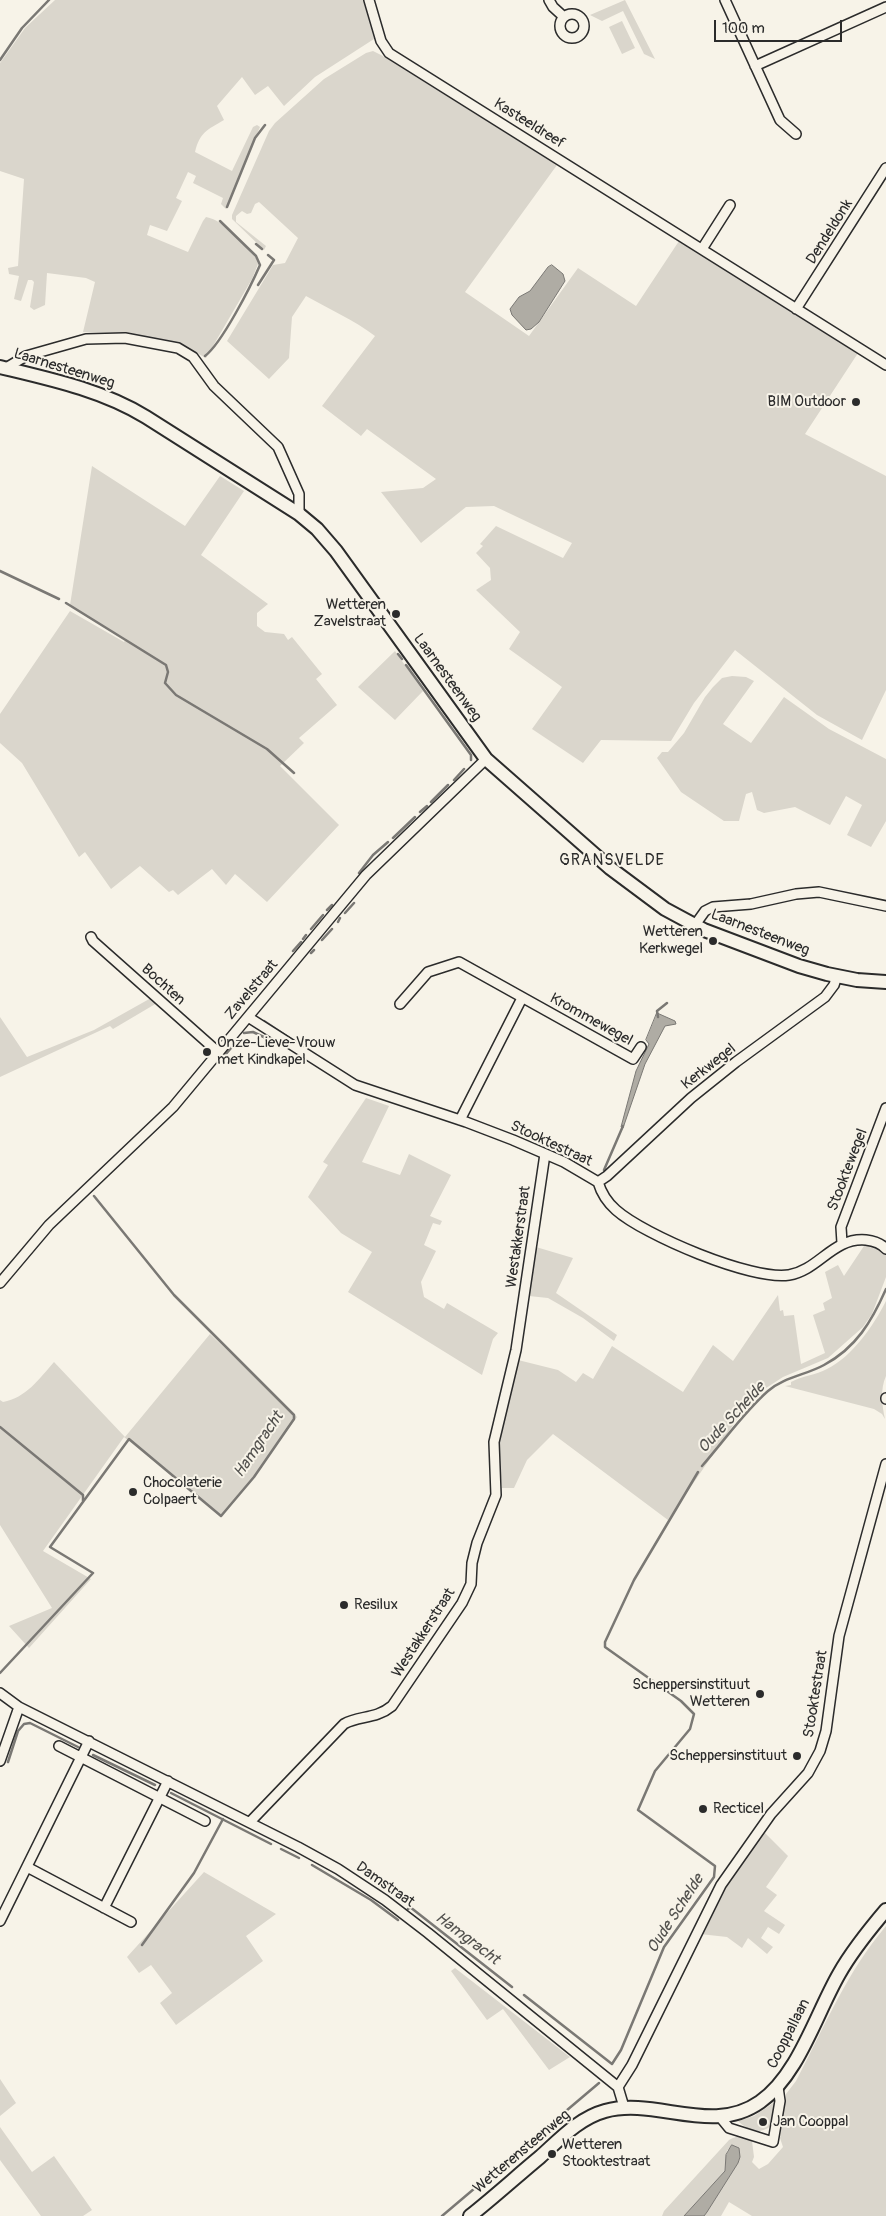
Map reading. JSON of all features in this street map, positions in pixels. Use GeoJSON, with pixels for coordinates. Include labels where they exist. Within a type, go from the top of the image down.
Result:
{"type":"FeatureCollection","features":[{"type":"Feature","properties":{"kind":"street","name":"Kasteeldreef"},"geometry":{"type":"LineString","coordinates":[[369,0],[381,41],[389,53],[886,365]]}},
{"type":"Feature","properties":{"kind":"street"},"geometry":{"type":"LineString","coordinates":[[549,0],[553,7],[564,17]]}},
{"type":"Feature","properties":{"kind":"street"},"geometry":{"type":"LineString","coordinates":[[725,0],[780,120],[796,134]]}},
{"type":"Feature","properties":{"kind":"street"},"geometry":{"type":"LineString","coordinates":[[755,66],[886,7]]}},
{"type":"Feature","properties":{"kind":"street","name":"Dendeldonk"},"geometry":{"type":"LineString","coordinates":[[796,309],[886,168]]}},
{"type":"Feature","properties":{"kind":"street"},"geometry":{"type":"LineString","coordinates":[[702,249],[730,205]]}},
{"type":"Feature","properties":{"kind":"street"},"geometry":{"type":"LineString","coordinates":[[3,368],[26,356],[86,339],[125,338],[186,351],[193,357],[214,386],[278,447],[299,494],[299,514]]}},
{"type":"Feature","properties":{"kind":"street","name":"Laarnesteenweg"},"geometry":{"type":"LineString","coordinates":[[3,368],[58,381],[94,392],[118,402],[143,415],[299,514],[317,529],[336,551],[486,759],[610,868],[649,898],[695,925],[799,966],[856,980],[886,982]]}},
{"type":"Feature","properties":{"kind":"street","name":"Zavelstraat"},"geometry":{"type":"LineString","coordinates":[[0,1283],[43,1232],[173,1106],[366,875],[486,759]]}},
{"type":"Feature","properties":{"kind":"street"},"geometry":{"type":"LineString","coordinates":[[695,925],[705,911],[713,908],[751,904],[796,894],[820,892],[886,906]]}},
{"type":"Feature","properties":{"kind":"street","name":"Bochten"},"geometry":{"type":"LineString","coordinates":[[91,937],[93,942],[218,1052]]}},
{"type":"Feature","properties":{"kind":"street","name":"Krommewegel"},"geometry":{"type":"LineString","coordinates":[[400,1004],[428,972],[459,962],[633,1059],[641,1046]]}},
{"type":"Feature","properties":{"kind":"street","name":"Kerkwegel"},"geometry":{"type":"LineString","coordinates":[[598,1182],[607,1176],[691,1098],[825,997],[834,985],[837,976]]}},
{"type":"Feature","properties":{"kind":"street"},"geometry":{"type":"LineString","coordinates":[[460,1120],[522,998]]}},
{"type":"Feature","properties":{"kind":"street","name":"Stooktestraat"},"geometry":{"type":"LineString","coordinates":[[248,1017],[355,1085],[460,1120],[564,1162],[598,1182],[601,1191],[615,1209],[627,1218],[695,1254],[732,1266],[777,1276],[788,1276],[800,1272],[842,1242]]}},
{"type":"Feature","properties":{"kind":"street","name":"Stooktewegel"},"geometry":{"type":"LineString","coordinates":[[842,1242],[842,1227],[886,1108]]}},
{"type":"Feature","properties":{"kind":"street","name":"Westakkerstraat"},"geometry":{"type":"LineString","coordinates":[[250,1822],[344,1724],[350,1720],[383,1714],[392,1706],[462,1603],[471,1584],[472,1563],[477,1543],[496,1495],[494,1442],[516,1350],[545,1154]]}},
{"type":"Feature","properties":{"kind":"street"},"geometry":{"type":"LineString","coordinates":[[842,1242],[856,1239],[873,1241],[886,1249]]}},
{"type":"Feature","properties":{"kind":"street","name":"Stooktestraat"},"geometry":{"type":"LineString","coordinates":[[618,2088],[632,2065],[720,1885],[771,1814],[808,1773],[820,1752],[826,1731],[839,1636],[886,1464]]}},
{"type":"Feature","properties":{"kind":"street","name":"Damstraat"},"geometry":{"type":"LineString","coordinates":[[0,1693],[19,1707],[314,1856],[385,1900],[618,2088]]}},
{"type":"Feature","properties":{"kind":"street"},"geometry":{"type":"LineString","coordinates":[[0,1761],[19,1707]]}},
{"type":"Feature","properties":{"kind":"street"},"geometry":{"type":"LineString","coordinates":[[0,1921],[89,1742]]}},
{"type":"Feature","properties":{"kind":"street"},"geometry":{"type":"LineString","coordinates":[[59,1746],[205,1821]]}},
{"type":"Feature","properties":{"kind":"street"},"geometry":{"type":"LineString","coordinates":[[104,1908],[168,1782]]}},
{"type":"Feature","properties":{"kind":"street"},"geometry":{"type":"LineString","coordinates":[[27,1867],[131,1922]]}},
{"type":"Feature","properties":{"kind":"street","name":"Cooppallaan"},"geometry":{"type":"LineString","coordinates":[[624,2107],[720,2117],[753,2107],[778,2087],[790,2070],[839,1973],[863,1937],[886,1910]]}},
{"type":"Feature","properties":{"kind":"street"},"geometry":{"type":"LineString","coordinates":[[720,2117],[729,2128],[773,2142],[780,2101],[778,2087]]}},
{"type":"Feature","properties":{"kind":"street"},"geometry":{"type":"LineString","coordinates":[[618,2088],[624,2107]]}},
{"type":"Feature","properties":{"kind":"street","name":"Wetterensteenweg"},"geometry":{"type":"LineString","coordinates":[[470,2216],[577,2125],[596,2114],[624,2107]]}},
{"type":"Feature","properties":{"kind":"shaded area"},"geometry":{"type":"Polygon","coordinates":[[[55,0],[363,0],[374,39],[315,77],[284,106],[268,86],[255,95],[242,77],[217,106],[224,120],[205,132],[199,140],[195,152],[232,171],[253,127],[257,125],[260,127],[226,209],[221,204],[223,198],[193,183],[196,176],[188,172],[176,198],[182,201],[167,231],[150,225],[147,235],[188,252],[206,217],[213,219],[227,228],[256,258],[258,264],[252,279],[206,358],[179,343],[167,340],[125,333],[83,332],[95,282],[86,278],[47,273],[45,305],[34,310],[30,307],[34,282],[32,280],[28,280],[21,301],[14,299],[19,276],[9,274],[8,268],[18,266],[24,179],[0,171],[0,63],[25,28],[55,0]]]}},
{"type":"Feature","properties":{"kind":"shaded area"},"geometry":{"type":"Polygon","coordinates":[[[625,0],[655,59],[644,54],[623,11],[602,21],[590,15],[625,0]]]}},
{"type":"Feature","properties":{"kind":"shaded area"},"geometry":{"type":"Polygon","coordinates":[[[622,21],[635,48],[622,54],[609,27],[622,21]]]}},
{"type":"Feature","properties":{"kind":"shaded area"},"geometry":{"type":"Polygon","coordinates":[[[373,51],[557,165],[465,292],[529,336],[578,268],[636,306],[679,241],[858,353],[805,434],[886,476],[886,690],[862,740],[817,715],[735,650],[694,703],[671,741],[601,740],[583,763],[532,729],[562,687],[509,649],[520,632],[476,590],[491,580],[490,568],[476,553],[483,546],[480,544],[496,526],[563,558],[572,543],[494,506],[466,507],[421,543],[381,492],[423,488],[436,479],[367,429],[361,436],[322,406],[375,336],[350,320],[306,296],[292,317],[289,358],[269,379],[227,341],[273,265],[285,263],[298,238],[259,202],[255,204],[251,213],[247,214],[242,211],[236,216],[236,222],[266,246],[264,250],[232,219],[232,215],[269,131],[275,123],[324,79],[366,53],[373,51]]]}},
{"type":"Feature","properties":{"kind":"shaded area"},"geometry":{"type":"Polygon","coordinates":[[[552,265],[563,274],[565,281],[539,322],[531,329],[526,330],[512,315],[510,309],[519,297],[530,291],[548,267],[552,265]]]}},
{"type":"Feature","properties":{"kind":"shaded area"},"geometry":{"type":"Polygon","coordinates":[[[92,466],[185,526],[220,476],[244,491],[201,555],[268,604],[257,613],[257,626],[265,632],[284,634],[288,640],[292,637],[322,674],[316,679],[337,705],[299,738],[304,743],[280,766],[339,825],[267,902],[235,874],[226,885],[212,869],[178,895],[173,890],[169,892],[140,866],[111,889],[85,852],[79,857],[22,763],[0,743],[0,714],[70,611],[124,642],[126,639],[70,605],[92,466]]]}},
{"type":"Feature","properties":{"kind":"shaded area"},"geometry":{"type":"Polygon","coordinates":[[[395,651],[423,691],[395,720],[358,687],[395,651]]]}},
{"type":"Feature","properties":{"kind":"shaded area"},"geometry":{"type":"Polygon","coordinates":[[[732,676],[746,677],[754,681],[723,724],[751,743],[784,697],[829,729],[886,759],[886,821],[871,847],[847,835],[862,805],[846,796],[830,825],[795,807],[764,813],[757,810],[752,792],[746,794],[739,821],[724,821],[681,792],[657,758],[662,752],[668,752],[684,733],[713,687],[722,678],[732,676]]]}},
{"type":"Feature","properties":{"kind":"shaded area"},"geometry":{"type":"Polygon","coordinates":[[[151,998],[157,1003],[113,1029],[110,1026],[0,1077],[0,1017],[27,1057],[94,1030],[151,998]]]}},
{"type":"Feature","properties":{"kind":"shaded area"},"geometry":{"type":"Polygon","coordinates":[[[657,1013],[675,1021],[676,1024],[665,1026],[645,1064],[623,1128],[621,1127],[636,1071],[649,1044],[646,1040],[657,1013]]]}},
{"type":"Feature","properties":{"kind":"shaded area"},"geometry":{"type":"Polygon","coordinates":[[[366,1098],[389,1106],[362,1162],[400,1175],[409,1154],[451,1175],[430,1216],[442,1221],[440,1225],[433,1223],[424,1245],[436,1251],[421,1282],[424,1297],[444,1309],[447,1303],[498,1333],[493,1339],[482,1375],[348,1292],[372,1252],[341,1233],[308,1197],[328,1165],[323,1162],[366,1098]]]}},
{"type":"Feature","properties":{"kind":"shaded area"},"geometry":{"type":"Polygon","coordinates":[[[866,1243],[878,1247],[886,1253],[886,1277],[872,1314],[863,1327],[828,1358],[783,1377],[763,1390],[738,1418],[668,1520],[553,1434],[527,1460],[514,1488],[502,1488],[498,1442],[518,1360],[558,1370],[576,1382],[583,1373],[593,1379],[612,1346],[683,1392],[713,1345],[733,1361],[778,1295],[780,1311],[783,1310],[784,1316],[794,1315],[801,1364],[825,1353],[813,1315],[825,1310],[823,1303],[832,1298],[825,1272],[838,1265],[844,1276],[866,1243]]]}},
{"type":"Feature","properties":{"kind":"shaded area"},"geometry":{"type":"Polygon","coordinates":[[[536,1247],[573,1258],[556,1293],[617,1335],[614,1341],[583,1318],[548,1298],[529,1296],[536,1247]]]}},
{"type":"Feature","properties":{"kind":"shaded area"},"geometry":{"type":"Polygon","coordinates":[[[886,1301],[886,1376],[882,1397],[885,1419],[882,1414],[874,1409],[785,1386],[791,1385],[791,1382],[795,1380],[827,1369],[845,1357],[869,1330],[886,1301]]]}},
{"type":"Feature","properties":{"kind":"shaded area"},"geometry":{"type":"Polygon","coordinates":[[[210,1334],[297,1417],[222,1517],[124,1437],[43,1551],[91,1579],[29,1648],[9,1626],[52,1608],[0,1525],[0,1400],[3,1402],[11,1400],[25,1392],[54,1362],[125,1437],[210,1334]]]}},
{"type":"Feature","properties":{"kind":"shaded area"},"geometry":{"type":"Polygon","coordinates":[[[763,1831],[788,1856],[766,1887],[777,1895],[764,1911],[785,1925],[779,1934],[768,1927],[761,1938],[773,1947],[767,1954],[748,1938],[742,1948],[727,1937],[700,1934],[722,1893],[763,1831]]]}},
{"type":"Feature","properties":{"kind":"shaded area"},"geometry":{"type":"Polygon","coordinates":[[[204,1872],[276,1914],[246,1936],[263,1961],[176,2025],[160,2003],[172,1993],[151,1965],[139,1973],[127,1957],[204,1872]]]}},
{"type":"Feature","properties":{"kind":"shaded area"},"geometry":{"type":"Polygon","coordinates":[[[886,1926],[886,2216],[752,2216],[729,2202],[721,2216],[704,2216],[738,2163],[740,2157],[727,2150],[725,2171],[684,2216],[662,2216],[664,2211],[729,2140],[741,2136],[752,2141],[754,2157],[752,2162],[759,2169],[768,2164],[783,2147],[780,2138],[786,2094],[796,2081],[847,1982],[886,1926]]]}},
{"type":"Feature","properties":{"kind":"shaded area"},"geometry":{"type":"Polygon","coordinates":[[[455,1968],[570,2057],[549,2070],[503,2009],[487,2020],[451,1971],[455,1968]]]}},
{"type":"Feature","properties":{"kind":"shaded area"},"geometry":{"type":"Polygon","coordinates":[[[0,2079],[16,2103],[0,2116],[0,2079]]]}},
{"type":"Feature","properties":{"kind":"shaded area"},"geometry":{"type":"Polygon","coordinates":[[[776,2101],[771,2126],[767,2129],[754,2131],[738,2121],[754,2116],[776,2101]]]}},
{"type":"Feature","properties":{"kind":"shaded area"},"geometry":{"type":"Polygon","coordinates":[[[0,2127],[32,2172],[54,2156],[92,2210],[83,2216],[41,2216],[0,2160],[0,2127]]]}},
{"type":"Feature","properties":{"kind":"shaded area"},"geometry":{"type":"Polygon","coordinates":[[[732,2145],[739,2148],[740,2157],[738,2163],[707,2212],[704,2216],[684,2216],[725,2171],[726,2155],[732,2145]]]}},
{"type":"Feature","properties":{"kind":"waterway"},"geometry":{"type":"LineString","coordinates":[[0,60],[22,28],[49,0]]}},
{"type":"Feature","properties":{"kind":"waterway"},"geometry":{"type":"LineString","coordinates":[[227,207],[255,138],[265,125]]}},
{"type":"Feature","properties":{"kind":"waterway"},"geometry":{"type":"LineString","coordinates":[[205,356],[228,327],[260,265],[256,256],[220,221]]}},
{"type":"Feature","properties":{"kind":"waterway"},"geometry":{"type":"LineString","coordinates":[[256,244],[262,249]]}},
{"type":"Feature","properties":{"kind":"waterway"},"geometry":{"type":"LineString","coordinates":[[258,285],[274,260],[268,255]]}},
{"type":"Feature","properties":{"kind":"waterway"},"geometry":{"type":"LineString","coordinates":[[0,571],[59,599]]}},
{"type":"Feature","properties":{"kind":"waterway"},"geometry":{"type":"LineString","coordinates":[[66,603],[166,665],[168,672],[165,683],[176,695],[267,749],[294,773]]}},
{"type":"Feature","properties":{"kind":"waterway"},"geometry":{"type":"LineString","coordinates":[[398,654],[402,659]]}},
{"type":"Feature","properties":{"kind":"waterway"},"geometry":{"type":"LineString","coordinates":[[406,665],[471,755],[471,760]]}},
{"type":"Feature","properties":{"kind":"waterway"},"geometry":{"type":"LineString","coordinates":[[454,780],[464,769]]}},
{"type":"Feature","properties":{"kind":"waterway"},"geometry":{"type":"LineString","coordinates":[[431,802],[448,785]]}},
{"type":"Feature","properties":{"kind":"waterway"},"geometry":{"type":"LineString","coordinates":[[420,812],[427,806]]}},
{"type":"Feature","properties":{"kind":"waterway"},"geometry":{"type":"LineString","coordinates":[[393,838],[415,817]]}},
{"type":"Feature","properties":{"kind":"waterway"},"geometry":{"type":"LineString","coordinates":[[359,873],[373,855],[388,842]]}},
{"type":"Feature","properties":{"kind":"waterway"},"geometry":{"type":"LineString","coordinates":[[345,913],[354,903]]}},
{"type":"Feature","properties":{"kind":"waterway"},"geometry":{"type":"LineString","coordinates":[[327,910],[332,905]]}},
{"type":"Feature","properties":{"kind":"waterway"},"geometry":{"type":"LineString","coordinates":[[311,929],[323,915]]}},
{"type":"Feature","properties":{"kind":"waterway"},"geometry":{"type":"LineString","coordinates":[[338,922],[340,918]]}},
{"type":"Feature","properties":{"kind":"waterway"},"geometry":{"type":"LineString","coordinates":[[322,940],[332,929]]}},
{"type":"Feature","properties":{"kind":"waterway"},"geometry":{"type":"LineString","coordinates":[[303,939],[306,935]]}},
{"type":"Feature","properties":{"kind":"waterway"},"geometry":{"type":"LineString","coordinates":[[293,951],[301,942]]}},
{"type":"Feature","properties":{"kind":"waterway"},"geometry":{"type":"LineString","coordinates":[[311,953],[314,950]]}},
{"type":"Feature","properties":{"kind":"waterway"},"geometry":{"type":"LineString","coordinates":[[658,1017],[657,1011],[667,1003]]}},
{"type":"Feature","properties":{"kind":"waterway"},"geometry":{"type":"LineString","coordinates":[[264,1021],[291,1039]]}},
{"type":"Feature","properties":{"kind":"waterway"},"geometry":{"type":"LineString","coordinates":[[244,1033],[253,1032],[268,1039]]}},
{"type":"Feature","properties":{"kind":"waterway"},"geometry":{"type":"LineString","coordinates":[[220,1061],[237,1041]]}},
{"type":"Feature","properties":{"kind":"waterway"},"geometry":{"type":"LineString","coordinates":[[604,1170],[623,1126]]}},
{"type":"Feature","properties":{"kind":"waterway","name":"Hamgracht"},"geometry":{"type":"LineString","coordinates":[[0,1673],[93,1573],[50,1547],[129,1439],[221,1516],[254,1477],[294,1419],[294,1415],[174,1295],[94,1196]]}},
{"type":"Feature","properties":{"kind":"waterway","name":"Oude Schelde"},"geometry":{"type":"LineString","coordinates":[[702,1466],[742,1417],[774,1386],[824,1365],[854,1342],[869,1323],[886,1289]]}},
{"type":"Feature","properties":{"kind":"waterway"},"geometry":{"type":"LineString","coordinates":[[0,1427],[83,1495],[83,1501]]}},
{"type":"Feature","properties":{"kind":"waterway","name":"Oude Schelde"},"geometry":{"type":"LineString","coordinates":[[524,1995],[612,2064],[621,2050],[664,1947],[714,1877],[715,1866],[638,1810],[655,1771],[690,1729],[694,1714],[681,1701],[605,1647],[605,1642],[634,1580],[698,1472]]}},
{"type":"Feature","properties":{"kind":"waterway","name":"Hamgracht"},"geometry":{"type":"LineString","coordinates":[[8,1762],[18,1731],[24,1724],[30,1723],[78,1747]]}},
{"type":"Feature","properties":{"kind":"waterway","name":"Hamgracht"},"geometry":{"type":"LineString","coordinates":[[93,1755],[155,1785]]}},
{"type":"Feature","properties":{"kind":"waterway","name":"Hamgracht"},"geometry":{"type":"LineString","coordinates":[[171,1793],[271,1844]]}},
{"type":"Feature","properties":{"kind":"waterway"},"geometry":{"type":"LineString","coordinates":[[142,1945],[194,1873],[223,1819]]}},
{"type":"Feature","properties":{"kind":"waterway","name":"Hamgracht"},"geometry":{"type":"LineString","coordinates":[[281,1849],[299,1858]]}},
{"type":"Feature","properties":{"kind":"waterway","name":"Hamgracht"},"geometry":{"type":"LineString","coordinates":[[312,1865],[371,1900],[398,1920]]}},
{"type":"Feature","properties":{"kind":"waterway","name":"Hamgracht"},"geometry":{"type":"LineString","coordinates":[[408,1909],[410,1907],[512,1987]]}},
{"type":"Feature","properties":{"kind":"waterway","name":"Oude Schelde"},"geometry":{"type":"LineString","coordinates":[[442,2216],[599,2083]]}},
{"type":"Feature","properties":{"kind":"place","name":"BIM Outdoor"},"geometry":{"type":"Point","coordinates":[856,402]}},
{"type":"Feature","properties":{"kind":"place","name":"Wetteren Zavelstraat"},"geometry":{"type":"Point","coordinates":[396,614]}},
{"type":"Feature","properties":{"kind":"place","name":"Wetteren Kerkwegel"},"geometry":{"type":"Point","coordinates":[713,941]}},
{"type":"Feature","properties":{"kind":"place","name":"Onze-Lieve-Vrouw met Kindkapel"},"geometry":{"type":"Point","coordinates":[207,1052]}},
{"type":"Feature","properties":{"kind":"place","name":"Chocolaterie Colpaert"},"geometry":{"type":"Point","coordinates":[133,1492]}},
{"type":"Feature","properties":{"kind":"place","name":"Resilux"},"geometry":{"type":"Point","coordinates":[344,1605]}},
{"type":"Feature","properties":{"kind":"place","name":"Scheppersinstituut Wetteren"},"geometry":{"type":"Point","coordinates":[760,1694]}},
{"type":"Feature","properties":{"kind":"place","name":"Scheppersinstituut"},"geometry":{"type":"Point","coordinates":[797,1756]}},
{"type":"Feature","properties":{"kind":"place","name":"Recticel"},"geometry":{"type":"Point","coordinates":[703,1809]}},
{"type":"Feature","properties":{"kind":"place","name":"Jan Cooppal"},"geometry":{"type":"Point","coordinates":[763,2122]}},
{"type":"Feature","properties":{"kind":"place","name":"Wetteren Stooktestraat"},"geometry":{"type":"Point","coordinates":[552,2154]}},
{"type":"Feature","properties":{"kind":"district","name":"GRANSVELDE"},"geometry":{"type":"Point","coordinates":[612,861]}}]}
